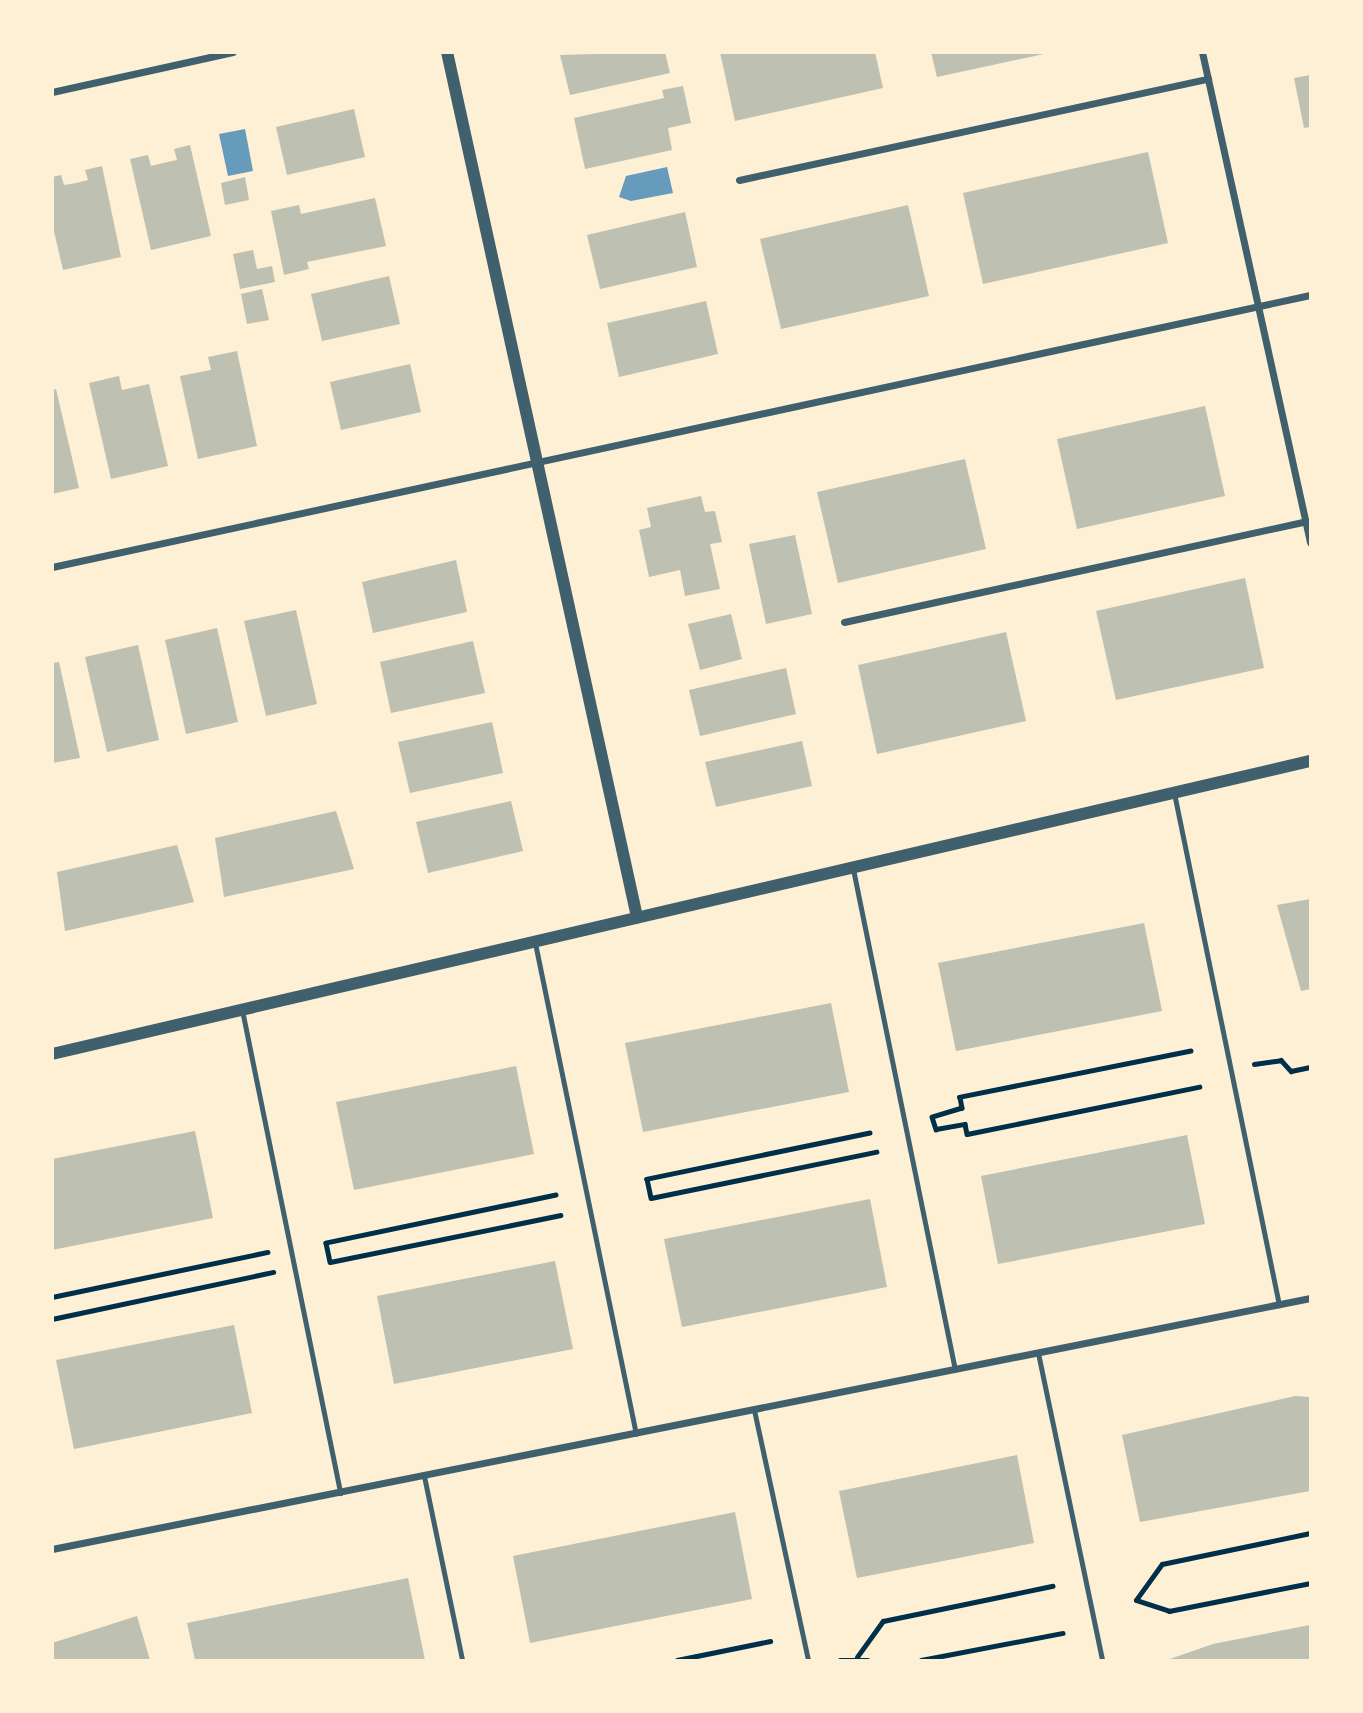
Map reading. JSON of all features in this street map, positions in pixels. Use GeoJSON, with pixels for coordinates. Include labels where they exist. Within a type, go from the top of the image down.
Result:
{"type":"FeatureCollection","features":[{"type":"Feature","properties":{"kind":"street"},"geometry":{"type":"LineString","coordinates":[[52,92],[233,52]]}},
{"type":"Feature","properties":{"kind":"street"},"geometry":{"type":"LineString","coordinates":[[447,52],[637,917]]}},
{"type":"Feature","properties":{"kind":"street"},"geometry":{"type":"LineString","coordinates":[[1202,52],[1311,542]]}},
{"type":"Feature","properties":{"kind":"street"},"geometry":{"type":"LineString","coordinates":[[739,180],[1208,79]]}},
{"type":"Feature","properties":{"kind":"street"},"geometry":{"type":"LineString","coordinates":[[52,567],[538,467],[1311,295]]}},
{"type":"Feature","properties":{"kind":"street"},"geometry":{"type":"LineString","coordinates":[[844,622],[1306,521]]}},
{"type":"Feature","properties":{"kind":"street"},"geometry":{"type":"LineString","coordinates":[[52,1054],[1311,761]]}},
{"type":"Feature","properties":{"kind":"street"},"geometry":{"type":"LineString","coordinates":[[52,1549],[1311,1298]]}},
{"type":"Feature","properties":{"kind":"lane"},"geometry":{"type":"LineString","coordinates":[[1174,793],[1279,1305]]}},
{"type":"Feature","properties":{"kind":"lane"},"geometry":{"type":"LineString","coordinates":[[853,867],[955,1370]]}},
{"type":"Feature","properties":{"kind":"lane"},"geometry":{"type":"LineString","coordinates":[[534,941],[636,1434]]}},
{"type":"Feature","properties":{"kind":"lane"},"geometry":{"type":"LineString","coordinates":[[242,1010],[340,1493]]}},
{"type":"Feature","properties":{"kind":"lane"},"geometry":{"type":"LineString","coordinates":[[1038,1353],[1102,1661]]}},
{"type":"Feature","properties":{"kind":"lane"},"geometry":{"type":"LineString","coordinates":[[754,1410],[807,1661]]}},
{"type":"Feature","properties":{"kind":"lane"},"geometry":{"type":"LineString","coordinates":[[424,1476],[462,1661]]}},
{"type":"Feature","properties":{"kind":"path"},"geometry":{"type":"LineString","coordinates":[[1191,1051],[960,1097],[962,1108],[932,1117],[936,1129],[965,1124],[968,1134],[1199,1087]]}},
{"type":"Feature","properties":{"kind":"path"},"geometry":{"type":"LineString","coordinates":[[1254,1060],[1258,1067],[1285,1060],[1291,1071],[1311,1067]]}},
{"type":"Feature","properties":{"kind":"path"},"geometry":{"type":"LineString","coordinates":[[870,1133],[647,1179],[652,1198],[876,1152]]}},
{"type":"Feature","properties":{"kind":"path"},"geometry":{"type":"LineString","coordinates":[[556,1195],[326,1243],[330,1262],[560,1215]]}},
{"type":"Feature","properties":{"kind":"path"},"geometry":{"type":"LineString","coordinates":[[52,1297],[267,1252]]}},
{"type":"Feature","properties":{"kind":"path"},"geometry":{"type":"LineString","coordinates":[[52,1319],[273,1272]]}},
{"type":"Feature","properties":{"kind":"path"},"geometry":{"type":"LineString","coordinates":[[1311,1533],[1162,1564],[1136,1600],[1169,1611],[1311,1583]]}},
{"type":"Feature","properties":{"kind":"path"},"geometry":{"type":"LineString","coordinates":[[857,1657],[883,1621],[1052,1586]]}},
{"type":"Feature","properties":{"kind":"path"},"geometry":{"type":"LineString","coordinates":[[921,1661],[1062,1633]]}},
{"type":"Feature","properties":{"kind":"path"},"geometry":{"type":"LineString","coordinates":[[677,1661],[770,1641]]}},
{"type":"Feature","properties":{"kind":"path"},"geometry":{"type":"LineString","coordinates":[[840,1661],[857,1657],[868,1661]]}},
{"type":"Feature","properties":{"kind":"water"},"geometry":{"type":"Polygon","coordinates":[[[245,129],[253,171],[228,176],[219,134],[245,129]]]}},
{"type":"Feature","properties":{"kind":"water"},"geometry":{"type":"Polygon","coordinates":[[[667,167],[673,193],[631,201],[619,197],[626,176],[667,167]]]}},
{"type":"Feature","properties":{"kind":"building"},"geometry":{"type":"Polygon","coordinates":[[[665,52],[670,73],[570,95],[560,55],[665,52]]]}},
{"type":"Feature","properties":{"kind":"building"},"geometry":{"type":"Polygon","coordinates":[[[720,52],[875,52],[883,88],[735,121],[720,52]]]}},
{"type":"Feature","properties":{"kind":"building"},"geometry":{"type":"Polygon","coordinates":[[[931,52],[1044,52],[1044,54],[937,77],[931,52]]]}},
{"type":"Feature","properties":{"kind":"building"},"geometry":{"type":"Polygon","coordinates":[[[1310,75],[1310,127],[1304,128],[1294,78],[1310,75]]]}},
{"type":"Feature","properties":{"kind":"building"},"geometry":{"type":"Polygon","coordinates":[[[683,86],[691,123],[668,128],[672,150],[585,169],[574,118],[664,98],[662,90],[683,86]]]}},
{"type":"Feature","properties":{"kind":"building"},"geometry":{"type":"Polygon","coordinates":[[[354,109],[365,157],[287,175],[276,127],[354,109]]]}},
{"type":"Feature","properties":{"kind":"building"},"geometry":{"type":"Polygon","coordinates":[[[190,145],[211,236],[151,250],[130,159],[148,155],[151,166],[177,160],[174,149],[190,145]]]}},
{"type":"Feature","properties":{"kind":"building"},"geometry":{"type":"Polygon","coordinates":[[[1148,152],[1168,243],[983,284],[963,193],[1148,152]]]}},
{"type":"Feature","properties":{"kind":"building"},"geometry":{"type":"Polygon","coordinates":[[[102,166],[121,257],[63,270],[52,223],[52,177],[61,175],[64,185],[76,183],[88,180],[85,170],[102,166]]]}},
{"type":"Feature","properties":{"kind":"building"},"geometry":{"type":"Polygon","coordinates":[[[245,177],[249,200],[225,205],[221,183],[245,177]]]}},
{"type":"Feature","properties":{"kind":"building"},"geometry":{"type":"Polygon","coordinates":[[[375,198],[386,246],[307,262],[309,269],[284,275],[271,211],[299,205],[301,214],[375,198]]]}},
{"type":"Feature","properties":{"kind":"building"},"geometry":{"type":"Polygon","coordinates":[[[908,205],[929,296],[781,329],[760,239],[908,205]]]}},
{"type":"Feature","properties":{"kind":"building"},"geometry":{"type":"Polygon","coordinates":[[[685,212],[697,267],[600,289],[587,235],[685,212]]]}},
{"type":"Feature","properties":{"kind":"building"},"geometry":{"type":"Polygon","coordinates":[[[253,250],[257,269],[272,266],[275,282],[240,289],[233,254],[253,250]]]}},
{"type":"Feature","properties":{"kind":"building"},"geometry":{"type":"Polygon","coordinates":[[[389,276],[400,324],[322,341],[311,294],[389,276]]]}},
{"type":"Feature","properties":{"kind":"building"},"geometry":{"type":"Polygon","coordinates":[[[262,289],[269,320],[247,324],[241,294],[262,289]]]}},
{"type":"Feature","properties":{"kind":"building"},"geometry":{"type":"Polygon","coordinates":[[[706,301],[718,354],[619,377],[607,323],[706,301]]]}},
{"type":"Feature","properties":{"kind":"building"},"geometry":{"type":"Polygon","coordinates":[[[237,351],[257,446],[198,459],[180,376],[211,370],[208,357],[237,351]]]}},
{"type":"Feature","properties":{"kind":"building"},"geometry":{"type":"Polygon","coordinates":[[[410,364],[421,412],[341,430],[330,382],[410,364]]]}},
{"type":"Feature","properties":{"kind":"building"},"geometry":{"type":"Polygon","coordinates":[[[119,376],[122,390],[149,384],[168,466],[111,479],[89,383],[119,376]]]}},
{"type":"Feature","properties":{"kind":"building"},"geometry":{"type":"Polygon","coordinates":[[[56,389],[79,488],[52,494],[52,390],[56,389]]]}},
{"type":"Feature","properties":{"kind":"building"},"geometry":{"type":"Polygon","coordinates":[[[1205,406],[1225,496],[1077,529],[1057,439],[1205,406]]]}},
{"type":"Feature","properties":{"kind":"building"},"geometry":{"type":"Polygon","coordinates":[[[965,459],[986,549],[838,583],[817,492],[965,459]]]}},
{"type":"Feature","properties":{"kind":"building"},"geometry":{"type":"Polygon","coordinates":[[[701,496],[705,512],[715,511],[722,542],[710,544],[720,589],[685,596],[680,570],[649,577],[639,530],[651,527],[647,508],[701,496]]]}},
{"type":"Feature","properties":{"kind":"building"},"geometry":{"type":"Polygon","coordinates":[[[795,535],[812,614],[766,624],[749,544],[795,535]]]}},
{"type":"Feature","properties":{"kind":"building"},"geometry":{"type":"Polygon","coordinates":[[[456,560],[467,612],[373,633],[362,582],[456,560]]]}},
{"type":"Feature","properties":{"kind":"building"},"geometry":{"type":"Polygon","coordinates":[[[1245,578],[1264,668],[1116,700],[1096,611],[1245,578]]]}},
{"type":"Feature","properties":{"kind":"building"},"geometry":{"type":"Polygon","coordinates":[[[296,610],[317,704],[266,716],[244,621],[296,610]]]}},
{"type":"Feature","properties":{"kind":"building"},"geometry":{"type":"Polygon","coordinates":[[[731,614],[742,659],[700,670],[688,624],[731,614]]]}},
{"type":"Feature","properties":{"kind":"building"},"geometry":{"type":"Polygon","coordinates":[[[217,628],[238,722],[186,734],[165,640],[217,628]]]}},
{"type":"Feature","properties":{"kind":"building"},"geometry":{"type":"Polygon","coordinates":[[[1006,632],[1026,721],[877,754],[858,665],[1006,632]]]}},
{"type":"Feature","properties":{"kind":"building"},"geometry":{"type":"Polygon","coordinates":[[[473,641],[485,693],[391,713],[380,662],[473,641]]]}},
{"type":"Feature","properties":{"kind":"building"},"geometry":{"type":"Polygon","coordinates":[[[138,645],[159,740],[107,752],[85,657],[138,645]]]}},
{"type":"Feature","properties":{"kind":"building"},"geometry":{"type":"Polygon","coordinates":[[[59,662],[80,758],[52,763],[52,663],[59,662]]]}},
{"type":"Feature","properties":{"kind":"building"},"geometry":{"type":"Polygon","coordinates":[[[786,668],[796,714],[700,736],[689,690],[786,668]]]}},
{"type":"Feature","properties":{"kind":"building"},"geometry":{"type":"Polygon","coordinates":[[[492,722],[503,773],[410,793],[398,742],[492,722]]]}},
{"type":"Feature","properties":{"kind":"building"},"geometry":{"type":"Polygon","coordinates":[[[802,741],[812,786],[716,807],[705,762],[802,741]]]}},
{"type":"Feature","properties":{"kind":"building"},"geometry":{"type":"Polygon","coordinates":[[[511,801],[523,851],[428,873],[416,822],[511,801]]]}},
{"type":"Feature","properties":{"kind":"building"},"geometry":{"type":"Polygon","coordinates":[[[336,811],[354,869],[224,897],[215,838],[336,811]]]}},
{"type":"Feature","properties":{"kind":"building"},"geometry":{"type":"Polygon","coordinates":[[[177,845],[194,902],[65,931],[57,872],[177,845]]]}},
{"type":"Feature","properties":{"kind":"building"},"geometry":{"type":"Polygon","coordinates":[[[1310,899],[1310,989],[1301,991],[1277,905],[1310,899]]]}},
{"type":"Feature","properties":{"kind":"building"},"geometry":{"type":"Polygon","coordinates":[[[1144,923],[1162,1011],[956,1051],[938,963],[1144,923]]]}},
{"type":"Feature","properties":{"kind":"building"},"geometry":{"type":"Polygon","coordinates":[[[831,1003],[849,1092],[643,1132],[625,1043],[831,1003]]]}},
{"type":"Feature","properties":{"kind":"building"},"geometry":{"type":"Polygon","coordinates":[[[516,1066],[534,1154],[354,1190],[336,1102],[516,1066]]]}},
{"type":"Feature","properties":{"kind":"building"},"geometry":{"type":"Polygon","coordinates":[[[195,1131],[213,1218],[52,1250],[52,1159],[195,1131]]]}},
{"type":"Feature","properties":{"kind":"building"},"geometry":{"type":"Polygon","coordinates":[[[1187,1135],[1205,1224],[998,1264],[981,1176],[1187,1135]]]}},
{"type":"Feature","properties":{"kind":"building"},"geometry":{"type":"Polygon","coordinates":[[[870,1199],[887,1287],[682,1327],[664,1239],[870,1199]]]}},
{"type":"Feature","properties":{"kind":"building"},"geometry":{"type":"Polygon","coordinates":[[[555,1261],[573,1349],[394,1384],[377,1296],[555,1261]]]}},
{"type":"Feature","properties":{"kind":"building"},"geometry":{"type":"Polygon","coordinates":[[[234,1325],[252,1413],[74,1449],[56,1360],[234,1325]]]}},
{"type":"Feature","properties":{"kind":"building"},"geometry":{"type":"Polygon","coordinates":[[[1295,1396],[1310,1397],[1310,1491],[1140,1522],[1122,1435],[1295,1396]]]}},
{"type":"Feature","properties":{"kind":"building"},"geometry":{"type":"Polygon","coordinates":[[[1017,1455],[1034,1543],[857,1578],[839,1491],[1017,1455]]]}},
{"type":"Feature","properties":{"kind":"building"},"geometry":{"type":"Polygon","coordinates":[[[735,1512],[752,1599],[530,1643],[513,1556],[735,1512]]]}},
{"type":"Feature","properties":{"kind":"building"},"geometry":{"type":"Polygon","coordinates":[[[408,1578],[425,1660],[195,1660],[187,1623],[408,1578]]]}},
{"type":"Feature","properties":{"kind":"building"},"geometry":{"type":"Polygon","coordinates":[[[137,1616],[150,1660],[52,1660],[52,1643],[137,1616]]]}},
{"type":"Feature","properties":{"kind":"building"},"geometry":{"type":"Polygon","coordinates":[[[1310,1625],[1310,1660],[1167,1660],[1213,1644],[1310,1625]]]}}]}
